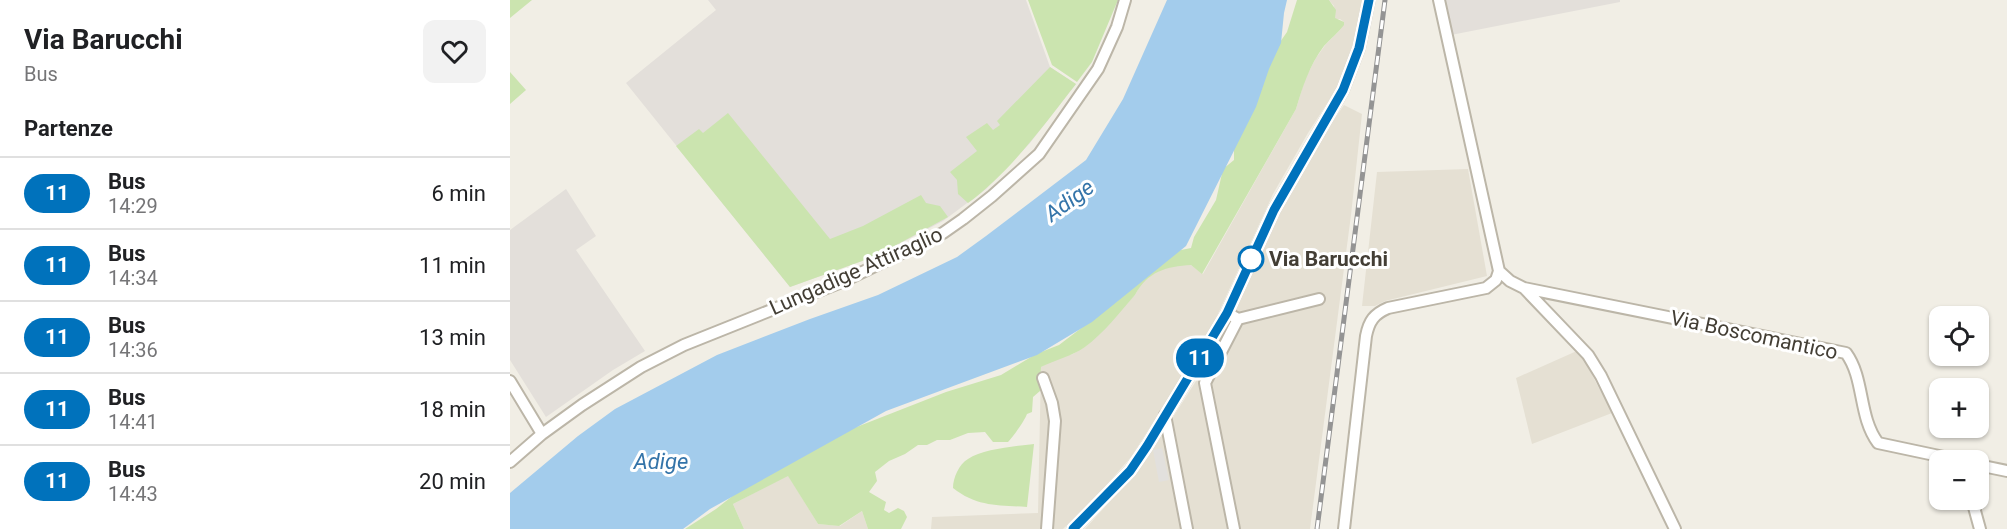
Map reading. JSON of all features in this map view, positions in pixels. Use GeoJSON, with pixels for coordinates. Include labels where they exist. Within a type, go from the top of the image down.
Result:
{"type":"FeatureCollection","features":[{"type":"Feature","properties":{"kind":"street","name":"Lungadige Attiraglio"},"geometry":{"type":"LineString","coordinates":[[510,462],[542,434],[641,367],[684,345],[844,281],[943,233],[992,196],[1039,154],[1098,69],[1117,27],[1125,0]]}},
{"type":"Feature","properties":{"kind":"street"},"geometry":{"type":"LineString","coordinates":[[1073,529],[1130,471],[1227,313],[1274,210],[1343,90],[1359,48],[1369,0]]}},
{"type":"Feature","properties":{"kind":"street"},"geometry":{"type":"LineString","coordinates":[[1344,529],[1369,322],[1378,312],[1388,308],[1486,288],[1496,280],[1499,272],[1439,0]]}},
{"type":"Feature","properties":{"kind":"street","name":"Via Boscomantico"},"geometry":{"type":"LineString","coordinates":[[1499,272],[1524,288],[1846,353],[1853,363],[1867,424],[1878,443],[1929,454]]}},
{"type":"Feature","properties":{"kind":"street","name":"Via Boscomantico"},"geometry":{"type":"LineString","coordinates":[[1524,288],[1588,355],[1601,376],[1675,529]]}},
{"type":"Feature","properties":{"kind":"street"},"geometry":{"type":"LineString","coordinates":[[1227,313],[1238,319],[1319,298]]}},
{"type":"Feature","properties":{"kind":"street"},"geometry":{"type":"LineString","coordinates":[[1234,529],[1205,383],[1238,319]]}},
{"type":"Feature","properties":{"kind":"street"},"geometry":{"type":"LineString","coordinates":[[1043,378],[1052,403],[1055,421],[1047,529]]}},
{"type":"Feature","properties":{"kind":"street"},"geometry":{"type":"LineString","coordinates":[[510,381],[542,434]]}},
{"type":"Feature","properties":{"kind":"street"},"geometry":{"type":"LineString","coordinates":[[1165,415],[1187,529]]}},
{"type":"Feature","properties":{"kind":"street"},"geometry":{"type":"LineString","coordinates":[[1989,467],[2007,471]]}},
{"type":"Feature","properties":{"kind":"street"},"geometry":{"type":"LineString","coordinates":[[1975,510],[1980,529]]}},
{"type":"Feature","properties":{"kind":"shaded area"},"geometry":{"type":"Polygon","coordinates":[[[708,0],[1026,0],[1050,67],[1076,84],[1030,143],[986,189],[943,221],[876,256],[790,287],[626,83],[716,10],[708,0]]]}},
{"type":"Feature","properties":{"kind":"shaded area"},"geometry":{"type":"Polygon","coordinates":[[[1329,0],[1362,0],[1351,56],[1342,80],[1273,194],[1198,352],[1131,457],[1094,499],[1063,529],[931,529],[932,517],[1038,513],[1041,367],[1086,346],[1135,295],[1141,284],[1164,268],[1191,265],[1203,274],[1296,109],[1305,79],[1316,58],[1344,22],[1335,19],[1334,6],[1329,0]]]}},
{"type":"Feature","properties":{"kind":"shaded area"},"geometry":{"type":"Polygon","coordinates":[[[1444,0],[1620,0],[1620,2],[1451,35],[1444,0]]]}},
{"type":"Feature","properties":{"kind":"shaded area"},"geometry":{"type":"Polygon","coordinates":[[[1344,105],[1362,114],[1310,529],[1085,529],[1142,466],[1210,359],[1230,323],[1285,201],[1320,140],[1344,105]]]}},
{"type":"Feature","properties":{"kind":"shaded area"},"geometry":{"type":"Polygon","coordinates":[[[1468,169],[1487,276],[1385,301],[1375,306],[1362,306],[1377,172],[1468,169]]]}},
{"type":"Feature","properties":{"kind":"shaded area"},"geometry":{"type":"Polygon","coordinates":[[[566,189],[596,236],[576,250],[645,351],[613,370],[546,417],[510,360],[510,230],[566,189]]]}},
{"type":"Feature","properties":{"kind":"shaded area"},"geometry":{"type":"Polygon","coordinates":[[[1579,350],[1612,413],[1532,444],[1516,378],[1579,350]]]}},
{"type":"Feature","properties":{"kind":"shaded area"},"geometry":{"type":"Polygon","coordinates":[[[1162,448],[1169,480],[1159,482],[1153,450],[1162,448]]]}},
{"type":"Feature","properties":{"kind":"shaded area"},"geometry":{"type":"Polygon","coordinates":[[[788,475],[818,524],[840,526],[862,511],[868,529],[744,529],[733,504],[788,475]]]}},
{"type":"Feature","properties":{"kind":"green space"},"geometry":{"type":"Polygon","coordinates":[[[510,0],[532,0],[510,18],[510,0]]]}},
{"type":"Feature","properties":{"kind":"green space"},"geometry":{"type":"Polygon","coordinates":[[[1028,0],[1118,0],[1092,62],[1077,82],[1052,65],[1028,0]]]}},
{"type":"Feature","properties":{"kind":"green space"},"geometry":{"type":"Polygon","coordinates":[[[1297,0],[1329,0],[1336,10],[1335,18],[1344,22],[1344,25],[1324,46],[1314,61],[1296,109],[1202,274],[1191,265],[1158,272],[1145,281],[1112,322],[1085,347],[1041,367],[1040,391],[1033,397],[1032,412],[1027,414],[1008,442],[993,442],[985,432],[968,433],[950,440],[937,440],[927,445],[918,445],[889,461],[875,472],[877,481],[869,492],[886,502],[884,510],[889,513],[898,508],[904,511],[907,517],[901,529],[868,529],[862,511],[839,526],[818,524],[788,476],[733,504],[744,529],[685,529],[735,494],[854,428],[946,392],[1001,375],[1036,354],[1059,345],[1113,304],[1176,251],[1191,248],[1194,237],[1216,200],[1223,169],[1234,160],[1234,149],[1269,58],[1287,32],[1297,0]]]}},
{"type":"Feature","properties":{"kind":"green space"},"geometry":{"type":"Polygon","coordinates":[[[1050,67],[1076,84],[1039,132],[1012,162],[968,203],[958,194],[957,180],[950,172],[977,151],[966,137],[987,123],[993,130],[1000,125],[997,121],[1050,67]]]}},
{"type":"Feature","properties":{"kind":"green space"},"geometry":{"type":"Polygon","coordinates":[[[510,72],[526,90],[510,104],[510,72]]]}},
{"type":"Feature","properties":{"kind":"green space"},"geometry":{"type":"Polygon","coordinates":[[[728,113],[830,239],[863,226],[921,195],[926,203],[940,206],[948,217],[876,256],[790,287],[676,146],[699,129],[703,133],[728,113]]]}},
{"type":"Feature","properties":{"kind":"green space"},"geometry":{"type":"Polygon","coordinates":[[[1034,444],[1027,507],[979,502],[953,488],[957,472],[968,459],[991,450],[1034,444]]]}},
{"type":"Feature","properties":{"kind":"water","name":"Adige"},"geometry":{"type":"Polygon","coordinates":[[[1167,0],[1287,0],[1281,43],[1256,107],[1186,246],[1092,322],[1037,355],[886,411],[710,509],[683,529],[510,529],[510,493],[578,436],[615,409],[717,355],[878,295],[957,257],[1086,160],[1123,99],[1167,0]]]}},
{"type":"Feature","properties":{"kind":"railway"},"geometry":{"type":"LineString","coordinates":[[1317,529],[1385,0]]}},
{"type":"Feature","properties":{"kind":"bus line","name":"11"},"geometry":{"type":"LineString","coordinates":[[1073,529],[1130,471],[1227,313],[1274,210],[1343,90],[1359,48],[1369,0]]}},
{"type":"Feature","properties":{"kind":"place","name":"Via Barucchi"},"geometry":{"type":"Point","coordinates":[1251,259]}}]}
